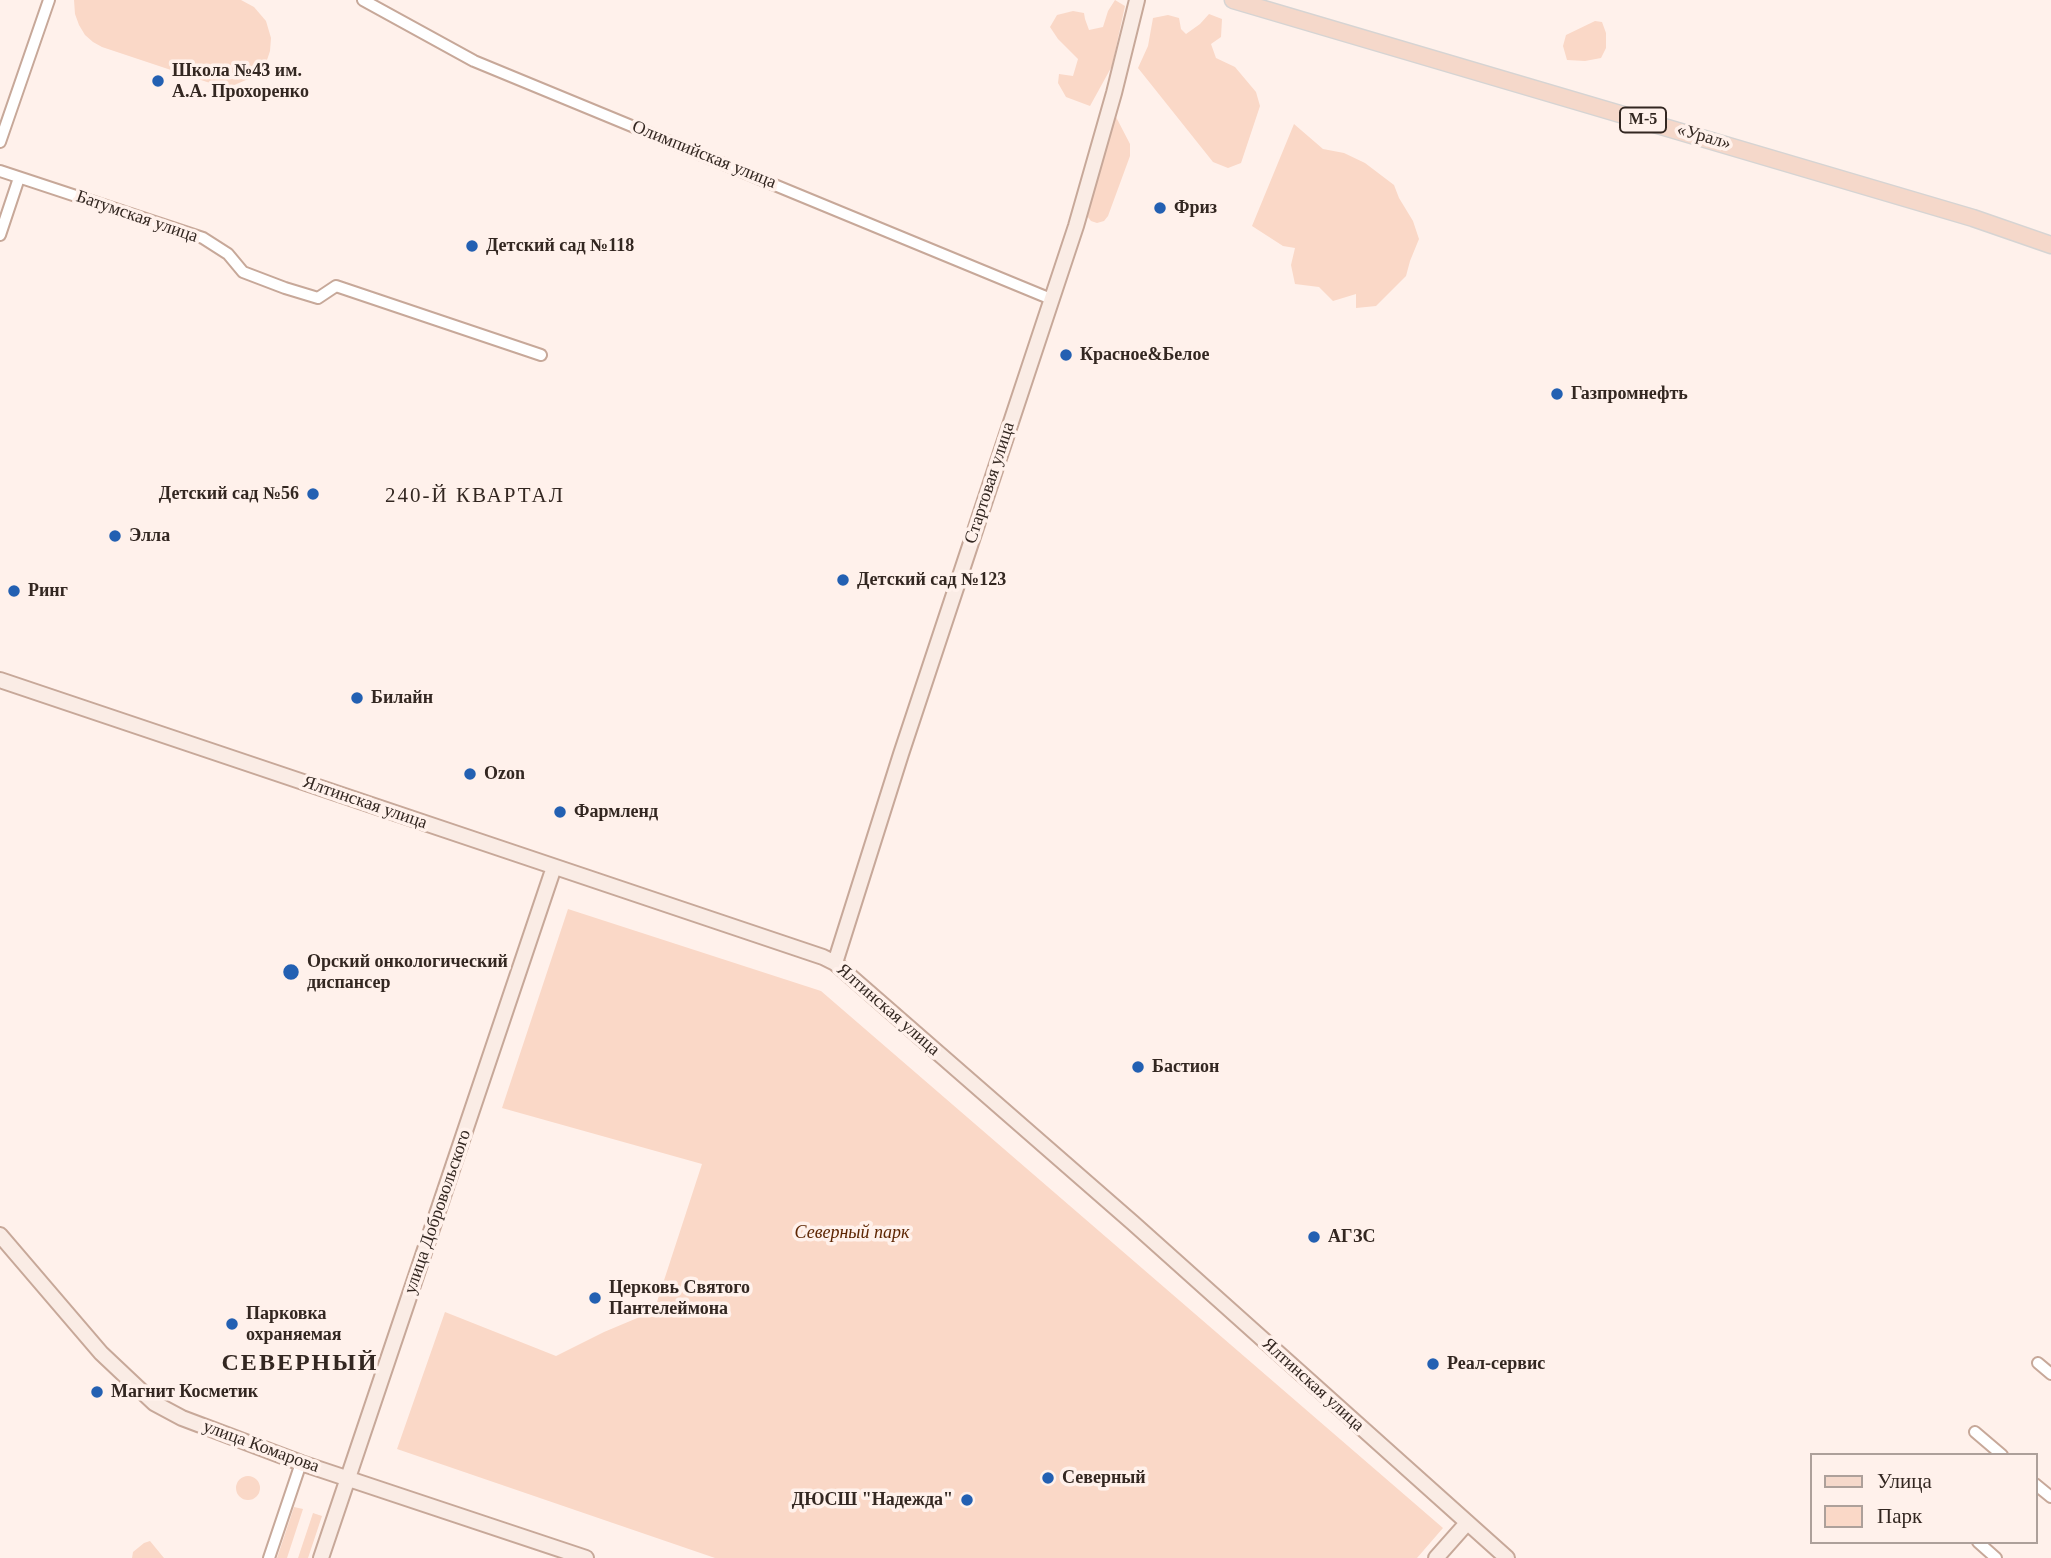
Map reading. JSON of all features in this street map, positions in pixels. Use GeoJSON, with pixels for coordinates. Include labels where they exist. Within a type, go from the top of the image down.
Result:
{"type":"FeatureCollection","features":[{"type":"Feature","properties":{"kind":"main road","name":"Стартовая улица"},"geometry":{"type":"LineString","coordinates":[[835,963],[904,742],[1076,226],[1138,0]]}},
{"type":"Feature","properties":{"kind":"main road","name":"«Урал»"},"geometry":{"type":"LineString","coordinates":[[1233,0],[1973,218],[2051,245]]}},
{"type":"Feature","properties":{"kind":"main road","name":"Ялтинская улица"},"geometry":{"type":"LineString","coordinates":[[0,680],[835,963],[1133,1223],[1507,1558]]}},
{"type":"Feature","properties":{"kind":"main road","name":"улица Добровольского"},"geometry":{"type":"LineString","coordinates":[[321,1558],[554,867]]}},
{"type":"Feature","properties":{"kind":"main road","name":"улица Комарова"},"geometry":{"type":"LineString","coordinates":[[0,1235],[101,1353],[154,1403],[182,1418],[301,1463],[586,1558]]}},
{"type":"Feature","properties":{"kind":"main road"},"geometry":{"type":"LineString","coordinates":[[1436,1558],[1467,1523]]}},
{"type":"Feature","properties":{"kind":"street"},"geometry":{"type":"LineString","coordinates":[[0,142],[48,0]]}},
{"type":"Feature","properties":{"kind":"street","name":"Олимпийская улица"},"geometry":{"type":"LineString","coordinates":[[363,0],[474,61],[1051,299]]}},
{"type":"Feature","properties":{"kind":"street","name":"Батумская улица"},"geometry":{"type":"LineString","coordinates":[[0,171],[203,238],[228,254],[243,272],[285,288],[318,298],[336,286],[541,355]]}},
{"type":"Feature","properties":{"kind":"street"},"geometry":{"type":"LineString","coordinates":[[0,235],[19,178]]}},
{"type":"Feature","properties":{"kind":"street"},"geometry":{"type":"LineString","coordinates":[[2038,1363],[2051,1374]]}},
{"type":"Feature","properties":{"kind":"street"},"geometry":{"type":"LineString","coordinates":[[1975,1432],[2000,1453]]}},
{"type":"Feature","properties":{"kind":"street"},"geometry":{"type":"LineString","coordinates":[[269,1558],[301,1463]]}},
{"type":"Feature","properties":{"kind":"street"},"geometry":{"type":"LineString","coordinates":[[2037,1485],[2051,1497]]}},
{"type":"Feature","properties":{"kind":"street"},"geometry":{"type":"LineString","coordinates":[[1980,1544],[1996,1558]]}},
{"type":"Feature","properties":{"kind":"green space"},"geometry":{"type":"Polygon","coordinates":[[[74,0],[241,0],[254,7],[266,21],[271,38],[270,51],[266,63],[253,77],[232,86],[216,85],[93,42],[79,25],[74,0]]]}},
{"type":"Feature","properties":{"kind":"green space"},"geometry":{"type":"Polygon","coordinates":[[[1115,0],[1125,6],[1112,66],[1090,106],[1066,97],[1058,83],[1059,74],[1073,76],[1078,59],[1050,27],[1057,15],[1073,11],[1084,13],[1089,30],[1103,27],[1115,0]]]}},
{"type":"Feature","properties":{"kind":"green space"},"geometry":{"type":"Polygon","coordinates":[[[1209,14],[1222,19],[1221,37],[1211,44],[1216,58],[1235,67],[1256,92],[1260,106],[1241,163],[1228,168],[1213,162],[1138,68],[1148,46],[1153,18],[1168,15],[1179,18],[1181,29],[1186,34],[1209,14]]]}},
{"type":"Feature","properties":{"kind":"green space"},"geometry":{"type":"Polygon","coordinates":[[[1595,21],[1602,22],[1606,33],[1606,48],[1601,58],[1567,60],[1563,46],[1566,35],[1595,21]]]}},
{"type":"Feature","properties":{"kind":"green space"},"geometry":{"type":"Polygon","coordinates":[[[1116,117],[1130,144],[1130,156],[1108,216],[1097,223],[1087,216],[1116,117]]]}},
{"type":"Feature","properties":{"kind":"green space"},"geometry":{"type":"Polygon","coordinates":[[[1294,124],[1323,149],[1344,153],[1365,163],[1394,185],[1413,221],[1419,239],[1406,276],[1376,306],[1356,308],[1356,294],[1333,301],[1319,287],[1295,284],[1291,265],[1295,248],[1283,246],[1252,226],[1294,124]]]}},
{"type":"Feature","properties":{"kind":"green space","name":"Северный парк"},"geometry":{"type":"Polygon","coordinates":[[[568,909],[821,991],[1443,1528],[1417,1558],[715,1558],[397,1449],[445,1312],[556,1356],[654,1311],[702,1164],[502,1108],[568,909]]]}},
{"type":"Feature","properties":{"kind":"green space"},"geometry":{"type":"Polygon","coordinates":[[[248,1476],[259,1483],[260,1488],[253,1499],[248,1500],[237,1493],[236,1488],[243,1477],[248,1476]]]}},
{"type":"Feature","properties":{"kind":"green space"},"geometry":{"type":"Polygon","coordinates":[[[294,1507],[303,1509],[287,1558],[277,1558],[294,1507]]]}},
{"type":"Feature","properties":{"kind":"green space"},"geometry":{"type":"Polygon","coordinates":[[[313,1513],[322,1516],[308,1558],[298,1558],[313,1513]]]}},
{"type":"Feature","properties":{"kind":"green space"},"geometry":{"type":"Polygon","coordinates":[[[150,1541],[164,1558],[132,1558],[133,1552],[150,1541]]]}},
{"type":"Feature","properties":{"kind":"place","name":"Школа №43 им. А.А. Прохоренко"},"geometry":{"type":"Point","coordinates":[158,81]}},
{"type":"Feature","properties":{"kind":"place","name":"Фриз"},"geometry":{"type":"Point","coordinates":[1160,208]}},
{"type":"Feature","properties":{"kind":"place","name":"Детский сад №118"},"geometry":{"type":"Point","coordinates":[472,246]}},
{"type":"Feature","properties":{"kind":"place","name":"Красное&Белое"},"geometry":{"type":"Point","coordinates":[1066,355]}},
{"type":"Feature","properties":{"kind":"place","name":"Газпромнефть"},"geometry":{"type":"Point","coordinates":[1557,394]}},
{"type":"Feature","properties":{"kind":"place","name":"Детский сад №56"},"geometry":{"type":"Point","coordinates":[313,494]}},
{"type":"Feature","properties":{"kind":"place","name":"Элла"},"geometry":{"type":"Point","coordinates":[115,536]}},
{"type":"Feature","properties":{"kind":"place","name":"Детский сад №123"},"geometry":{"type":"Point","coordinates":[843,580]}},
{"type":"Feature","properties":{"kind":"place","name":"Ринг"},"geometry":{"type":"Point","coordinates":[14,591]}},
{"type":"Feature","properties":{"kind":"place","name":"Билайн"},"geometry":{"type":"Point","coordinates":[357,698]}},
{"type":"Feature","properties":{"kind":"place","name":"Ozon"},"geometry":{"type":"Point","coordinates":[470,774]}},
{"type":"Feature","properties":{"kind":"place","name":"Фармленд"},"geometry":{"type":"Point","coordinates":[560,812]}},
{"type":"Feature","properties":{"kind":"place","name":"Орский онкологический диспансер"},"geometry":{"type":"Point","coordinates":[291,972]}},
{"type":"Feature","properties":{"kind":"place","name":"Бастион"},"geometry":{"type":"Point","coordinates":[1138,1067]}},
{"type":"Feature","properties":{"kind":"place","name":"АГЗС"},"geometry":{"type":"Point","coordinates":[1314,1237]}},
{"type":"Feature","properties":{"kind":"place","name":"Церковь Святого Пантелеймона"},"geometry":{"type":"Point","coordinates":[595,1298]}},
{"type":"Feature","properties":{"kind":"place","name":"Парковка охраняемая"},"geometry":{"type":"Point","coordinates":[232,1324]}},
{"type":"Feature","properties":{"kind":"place","name":"Реал-сервис"},"geometry":{"type":"Point","coordinates":[1433,1364]}},
{"type":"Feature","properties":{"kind":"place","name":"Магнит Косметик"},"geometry":{"type":"Point","coordinates":[97,1392]}},
{"type":"Feature","properties":{"kind":"place","name":"Северный"},"geometry":{"type":"Point","coordinates":[1048,1478]}},
{"type":"Feature","properties":{"kind":"place","name":"ДЮСШ \"Надежда\""},"geometry":{"type":"Point","coordinates":[967,1500]}},
{"type":"Feature","properties":{"kind":"district","name":"240-Й КВАРТАЛ"},"geometry":{"type":"Point","coordinates":[475,496]}},
{"type":"Feature","properties":{"kind":"district","name":"СЕВЕРНЫЙ"},"geometry":{"type":"Point","coordinates":[300,1364]}}]}
